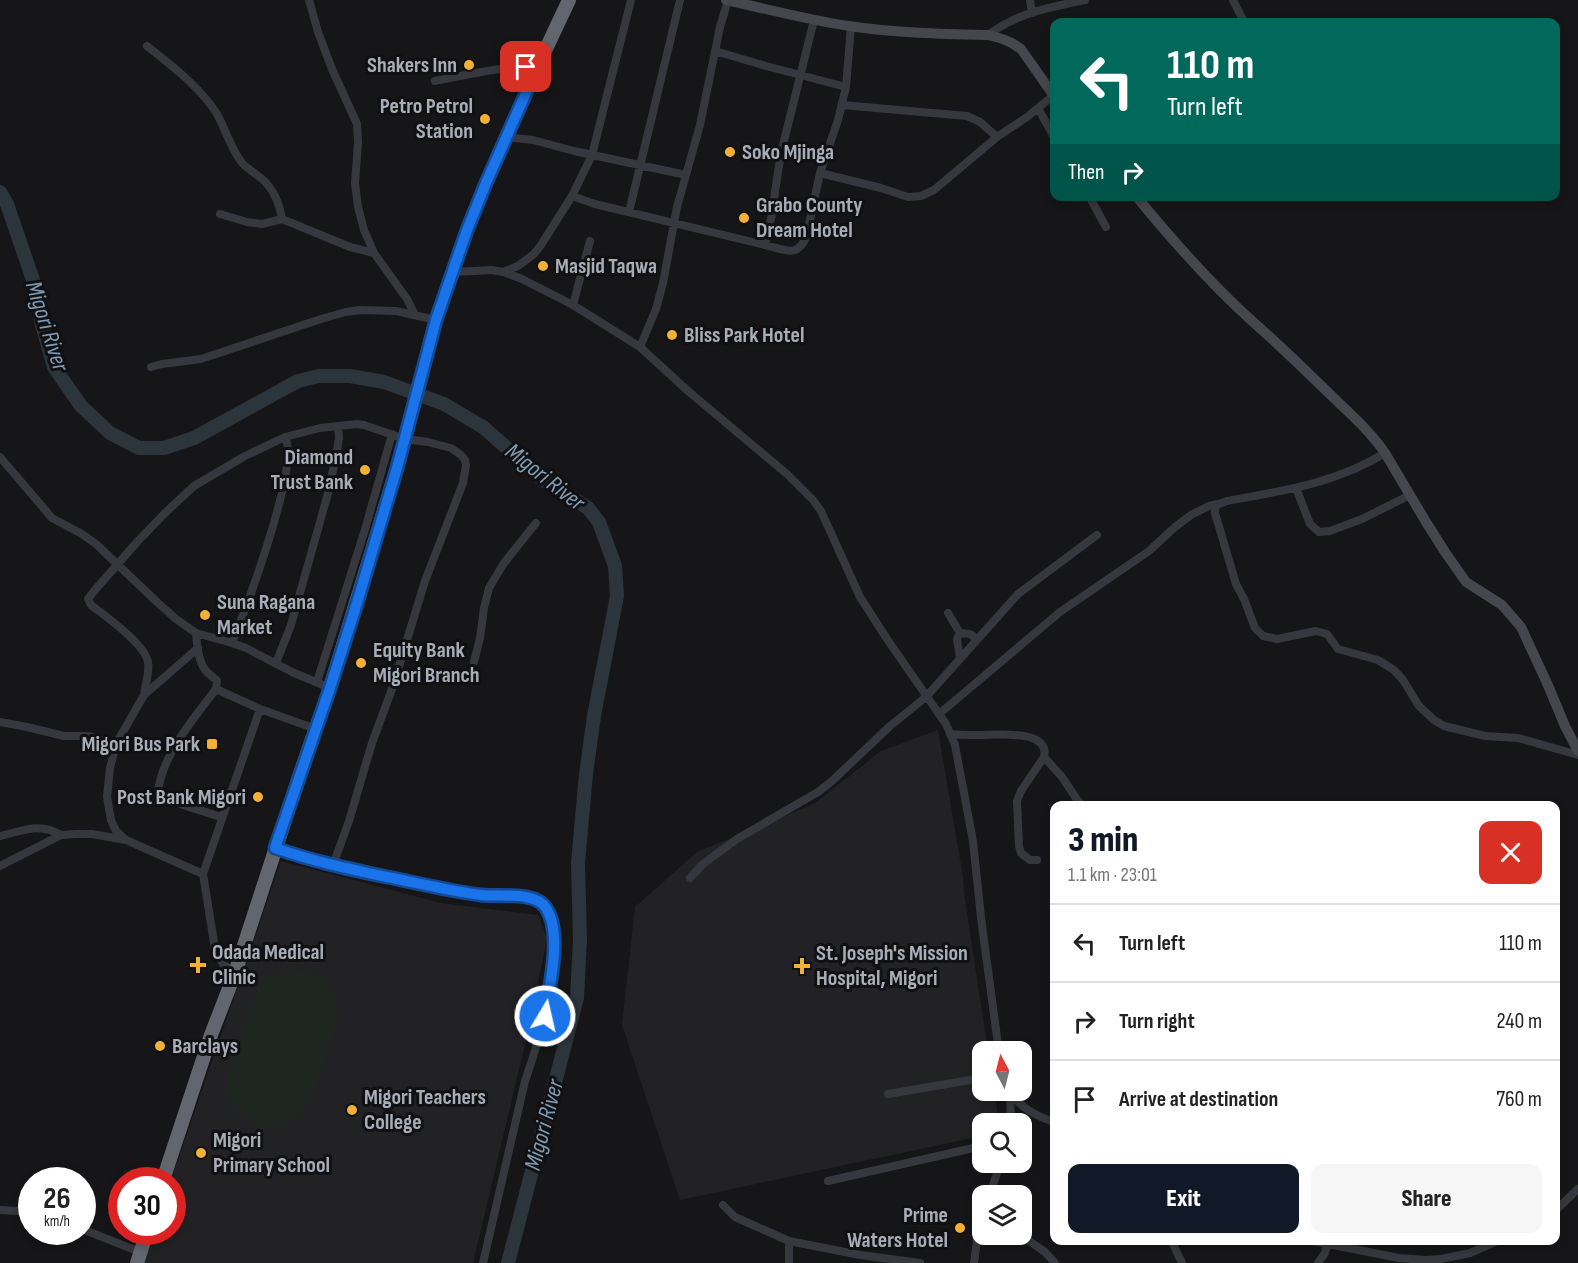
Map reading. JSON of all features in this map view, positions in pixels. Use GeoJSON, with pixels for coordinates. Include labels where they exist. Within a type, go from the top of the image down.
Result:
{"type":"FeatureCollection","features":[{"type":"Feature","properties":{"kind":"highway"},"geometry":{"type":"LineString","coordinates":[[167,1167],[330,688],[399,437],[411,414],[436,320],[467,230],[506,137],[569,0]]}},
{"type":"Feature","properties":{"kind":"street"},"geometry":{"type":"LineString","coordinates":[[309,0],[332,69],[357,124],[356,195],[361,218],[374,253],[407,299],[415,315]]}},
{"type":"Feature","properties":{"kind":"street"},"geometry":{"type":"LineString","coordinates":[[503,272],[518,266],[534,254],[572,196],[592,155],[631,0]]}},
{"type":"Feature","properties":{"kind":"street"},"geometry":{"type":"LineString","coordinates":[[629,212],[680,0]]}},
{"type":"Feature","properties":{"kind":"street"},"geometry":{"type":"LineString","coordinates":[[640,347],[656,309],[665,274],[674,223],[700,125],[727,0],[851,26],[920,33],[988,35],[1008,41],[1021,49],[1050,90]]}},
{"type":"Feature","properties":{"kind":"street"},"geometry":{"type":"LineString","coordinates":[[1030,0],[1032,13]]}},
{"type":"Feature","properties":{"kind":"street"},"geometry":{"type":"LineString","coordinates":[[988,35],[1011,20],[1042,9],[1085,0]]}},
{"type":"Feature","properties":{"kind":"street"},"geometry":{"type":"LineString","coordinates":[[1233,0],[1242,18]]}},
{"type":"Feature","properties":{"kind":"street"},"geometry":{"type":"LineString","coordinates":[[765,245],[773,210],[781,153],[814,20]]}},
{"type":"Feature","properties":{"kind":"street"},"geometry":{"type":"LineString","coordinates":[[572,196],[595,204],[765,245],[792,251],[800,249],[805,242],[820,173],[842,105],[846,87],[851,26]]}},
{"type":"Feature","properties":{"kind":"street"},"geometry":{"type":"LineString","coordinates":[[147,46],[182,74],[209,102],[243,164],[266,183],[275,195],[282,219]]}},
{"type":"Feature","properties":{"kind":"street"},"geometry":{"type":"LineString","coordinates":[[715,51],[846,87]]}},
{"type":"Feature","properties":{"kind":"street"},"geometry":{"type":"LineString","coordinates":[[435,81],[487,71],[537,68]]}},
{"type":"Feature","properties":{"kind":"street"},"geometry":{"type":"LineString","coordinates":[[820,173],[915,197],[934,190],[997,137],[1050,99]]}},
{"type":"Feature","properties":{"kind":"street"},"geometry":{"type":"LineString","coordinates":[[842,105],[967,116],[980,122],[997,137]]}},
{"type":"Feature","properties":{"kind":"street"},"geometry":{"type":"LineString","coordinates":[[1038,108],[1050,130]]}},
{"type":"Feature","properties":{"kind":"street"},"geometry":{"type":"LineString","coordinates":[[506,137],[533,140],[686,175]]}},
{"type":"Feature","properties":{"kind":"street"},"geometry":{"type":"LineString","coordinates":[[1092,201],[1106,227]]}},
{"type":"Feature","properties":{"kind":"street"},"geometry":{"type":"LineString","coordinates":[[1140,201],[1212,281],[1361,423],[1385,453],[1444,552],[1466,582],[1502,605],[1521,627],[1578,753]]}},
{"type":"Feature","properties":{"kind":"street"},"geometry":{"type":"LineString","coordinates":[[220,214],[262,224],[282,219],[350,247],[374,253]]}},
{"type":"Feature","properties":{"kind":"street"},"geometry":{"type":"LineString","coordinates":[[573,305],[590,241]]}},
{"type":"Feature","properties":{"kind":"street"},"geometry":{"type":"LineString","coordinates":[[453,272],[492,270],[522,279],[573,305],[640,347],[688,391],[787,474],[821,511],[871,617],[939,714],[950,735],[958,759],[973,841],[997,1041]]}},
{"type":"Feature","properties":{"kind":"street"},"geometry":{"type":"LineString","coordinates":[[151,367],[201,359],[345,312],[396,311],[436,320]]}},
{"type":"Feature","properties":{"kind":"street"},"geometry":{"type":"LineString","coordinates":[[144,695],[148,660],[124,631],[88,601],[95,590],[165,513],[194,486],[245,456],[285,437],[305,431],[338,426],[357,424],[456,451],[465,460],[466,473],[425,581],[392,689],[333,865]]}},
{"type":"Feature","properties":{"kind":"street"},"geometry":{"type":"LineString","coordinates":[[276,663],[291,625],[323,513],[337,452],[338,426]]}},
{"type":"Feature","properties":{"kind":"street"},"geometry":{"type":"LineString","coordinates":[[232,643],[244,615],[284,488],[289,452],[285,437]]}},
{"type":"Feature","properties":{"kind":"street"},"geometry":{"type":"LineString","coordinates":[[317,682],[366,526],[399,437]]}},
{"type":"Feature","properties":{"kind":"street"},"geometry":{"type":"LineString","coordinates":[[939,714],[1059,612],[1149,551],[1191,515],[1209,506],[1296,488],[1348,472],[1370,463],[1385,453]]}},
{"type":"Feature","properties":{"kind":"street"},"geometry":{"type":"LineString","coordinates":[[0,457],[52,518],[82,534],[176,619],[196,633],[246,648],[330,688]]}},
{"type":"Feature","properties":{"kind":"street"},"geometry":{"type":"LineString","coordinates":[[1296,488],[1310,524],[1319,532],[1330,531],[1362,519],[1410,495]]}},
{"type":"Feature","properties":{"kind":"street"},"geometry":{"type":"LineString","coordinates":[[1219,504],[1215,507],[1215,513],[1236,584],[1255,628],[1263,636],[1277,639],[1316,631],[1327,634],[1338,648],[1378,660],[1394,670],[1419,706],[1444,726],[1485,736],[1518,738],[1578,753]]}},
{"type":"Feature","properties":{"kind":"street"},"geometry":{"type":"LineString","coordinates":[[474,662],[489,588],[504,563],[536,523]]}},
{"type":"Feature","properties":{"kind":"street"},"geometry":{"type":"LineString","coordinates":[[690,879],[704,864],[737,839],[818,792],[845,770],[890,726],[926,697],[1018,594],[1097,535]]}},
{"type":"Feature","properties":{"kind":"street"},"geometry":{"type":"LineString","coordinates":[[948,613],[960,633]]}},
{"type":"Feature","properties":{"kind":"street"},"geometry":{"type":"LineString","coordinates":[[196,633],[204,668],[218,681],[216,689],[175,746],[166,764],[158,792],[174,801],[222,818]]}},
{"type":"Feature","properties":{"kind":"street"},"geometry":{"type":"LineString","coordinates":[[960,633],[957,639],[960,658]]}},
{"type":"Feature","properties":{"kind":"street"},"geometry":{"type":"LineString","coordinates":[[960,633],[970,634],[977,639]]}},
{"type":"Feature","properties":{"kind":"street"},"geometry":{"type":"LineString","coordinates":[[126,840],[116,831],[111,820],[107,797],[110,768],[116,744],[144,695],[198,648]]}},
{"type":"Feature","properties":{"kind":"street"},"geometry":{"type":"LineString","coordinates":[[216,689],[260,710],[316,729]]}},
{"type":"Feature","properties":{"kind":"street"},"geometry":{"type":"LineString","coordinates":[[234,973],[223,964],[215,948],[203,873],[260,710]]}},
{"type":"Feature","properties":{"kind":"street"},"geometry":{"type":"LineString","coordinates":[[0,722],[64,736],[89,736],[116,744]]}},
{"type":"Feature","properties":{"kind":"street"},"geometry":{"type":"LineString","coordinates":[[950,735],[1019,734],[1038,742],[1044,750],[1044,757],[1021,791],[1017,808],[1021,853],[1030,860],[1037,860]]}},
{"type":"Feature","properties":{"kind":"street"},"geometry":{"type":"LineString","coordinates":[[1044,757],[1062,777],[1078,801]]}},
{"type":"Feature","properties":{"kind":"street"},"geometry":{"type":"LineString","coordinates":[[0,836],[38,827],[61,835]]}},
{"type":"Feature","properties":{"kind":"street"},"geometry":{"type":"LineString","coordinates":[[0,866],[61,835],[92,834],[126,840],[203,873]]}},
{"type":"Feature","properties":{"kind":"street"},"geometry":{"type":"LineString","coordinates":[[275,848],[293,855],[413,883],[481,895],[530,897],[538,899],[548,910],[554,940],[545,1016],[521,1097],[483,1263]]}},
{"type":"Feature","properties":{"kind":"street"},"geometry":{"type":"LineString","coordinates":[[888,1094],[972,1080]]}},
{"type":"Feature","properties":{"kind":"street"},"geometry":{"type":"LineString","coordinates":[[1017,1101],[1031,1112],[1050,1120]]}},
{"type":"Feature","properties":{"kind":"street"},"geometry":{"type":"LineString","coordinates":[[828,1181],[972,1148]]}},
{"type":"Feature","properties":{"kind":"street"},"geometry":{"type":"LineString","coordinates":[[1560,1206],[1578,1189]]}},
{"type":"Feature","properties":{"kind":"street"},"geometry":{"type":"LineString","coordinates":[[723,1205],[735,1216],[789,1241],[860,1255],[920,1263]]}},
{"type":"Feature","properties":{"kind":"street"},"geometry":{"type":"LineString","coordinates":[[0,1210],[18,1211]]}},
{"type":"Feature","properties":{"kind":"street"},"geometry":{"type":"LineString","coordinates":[[96,1236],[138,1258]]}},
{"type":"Feature","properties":{"kind":"street"},"geometry":{"type":"LineString","coordinates":[[789,1241],[789,1263]]}},
{"type":"Feature","properties":{"kind":"street"},"geometry":{"type":"LineString","coordinates":[[1032,1244],[1055,1263]]}},
{"type":"Feature","properties":{"kind":"street"},"geometry":{"type":"LineString","coordinates":[[974,1263],[976,1245]]}},
{"type":"Feature","properties":{"kind":"street"},"geometry":{"type":"LineString","coordinates":[[1173,1245],[1182,1263]]}},
{"type":"Feature","properties":{"kind":"street"},"geometry":{"type":"LineString","coordinates":[[1318,1263],[1327,1245],[1399,1258],[1426,1260],[1470,1253],[1488,1245]]}},
{"type":"Feature","properties":{"kind":"shaded area","name":"St. Joseph's Mission Hospital, Migori"},"geometry":{"type":"Polygon","coordinates":[[[938,730],[963,877],[986,1041],[972,1041],[972,1101],[996,1101],[997,1113],[972,1113],[972,1138],[680,1200],[622,1025],[635,907],[697,852],[814,804],[881,751],[938,730]]]}},
{"type":"Feature","properties":{"kind":"shaded area","name":"Migori Teachers College"},"geometry":{"type":"Polygon","coordinates":[[[281,861],[441,903],[538,915],[547,938],[526,1040],[473,1263],[143,1263],[149,1245],[186,1245],[186,1167],[175,1167],[281,861]]]}},
{"type":"Feature","properties":{"kind":"shaded area"},"geometry":{"type":"Polygon","coordinates":[[[292,969],[303,969],[319,975],[333,995],[338,1014],[309,1102],[296,1119],[278,1127],[269,1128],[259,1126],[238,1111],[232,1103],[227,1082],[258,989],[273,976],[292,969]]]}},
{"type":"Feature","properties":{"kind":"waterway","name":"Migori River"},"geometry":{"type":"LineString","coordinates":[[0,192],[7,204],[33,280],[41,321],[54,367],[81,406],[110,433],[139,448],[164,448],[194,438],[298,381],[319,376],[350,376],[384,382],[444,404],[483,427],[542,479],[588,508],[599,522],[615,566],[617,596],[594,716],[586,774],[578,863],[580,940],[577,998],[508,1263]]}},
{"type":"Feature","properties":{"kind":"place","name":"Shakers Inn"},"geometry":{"type":"Point","coordinates":[469,65]}},
{"type":"Feature","properties":{"kind":"place","name":"Petro Petrol Station"},"geometry":{"type":"Point","coordinates":[485,119]}},
{"type":"Feature","properties":{"kind":"place","name":"Soko Mjinga"},"geometry":{"type":"Point","coordinates":[730,152]}},
{"type":"Feature","properties":{"kind":"place","name":"Grabo County Dream Hotel"},"geometry":{"type":"Point","coordinates":[744,218]}},
{"type":"Feature","properties":{"kind":"place","name":"Masjid Taqwa"},"geometry":{"type":"Point","coordinates":[543,266]}},
{"type":"Feature","properties":{"kind":"place","name":"Bliss Park Hotel"},"geometry":{"type":"Point","coordinates":[672,335]}},
{"type":"Feature","properties":{"kind":"place","name":"Diamond Trust Bank"},"geometry":{"type":"Point","coordinates":[365,470]}},
{"type":"Feature","properties":{"kind":"place","name":"Suna Ragana Market"},"geometry":{"type":"Point","coordinates":[205,615]}},
{"type":"Feature","properties":{"kind":"place","name":"Equity Bank Migori Branch"},"geometry":{"type":"Point","coordinates":[361,663]}},
{"type":"Feature","properties":{"kind":"place","name":"Migori Bus Park"},"geometry":{"type":"Point","coordinates":[212,744]}},
{"type":"Feature","properties":{"kind":"place","name":"Post Bank Migori"},"geometry":{"type":"Point","coordinates":[258,797]}},
{"type":"Feature","properties":{"kind":"place","name":"Odada Medical Clinic"},"geometry":{"type":"Point","coordinates":[198,965]}},
{"type":"Feature","properties":{"kind":"place","name":"St. Joseph's Mission Hospital, Migori"},"geometry":{"type":"Point","coordinates":[802,966]}},
{"type":"Feature","properties":{"kind":"place","name":"Barclays"},"geometry":{"type":"Point","coordinates":[160,1046]}},
{"type":"Feature","properties":{"kind":"place","name":"Migori Teachers College"},"geometry":{"type":"Point","coordinates":[352,1110]}},
{"type":"Feature","properties":{"kind":"place","name":"Migori Primary School"},"geometry":{"type":"Point","coordinates":[201,1153]}},
{"type":"Feature","properties":{"kind":"place","name":"Prime Waters Hotel"},"geometry":{"type":"Point","coordinates":[960,1228]}},
{"type":"Feature","properties":{"kind":"route"},"geometry":{"type":"LineString","coordinates":[[526,67],[537,68],[467,230],[436,320],[397,468],[357,603],[275,848],[293,855],[413,883],[481,895],[521,896],[538,899],[548,910],[554,940],[545,1016]]}}]}
